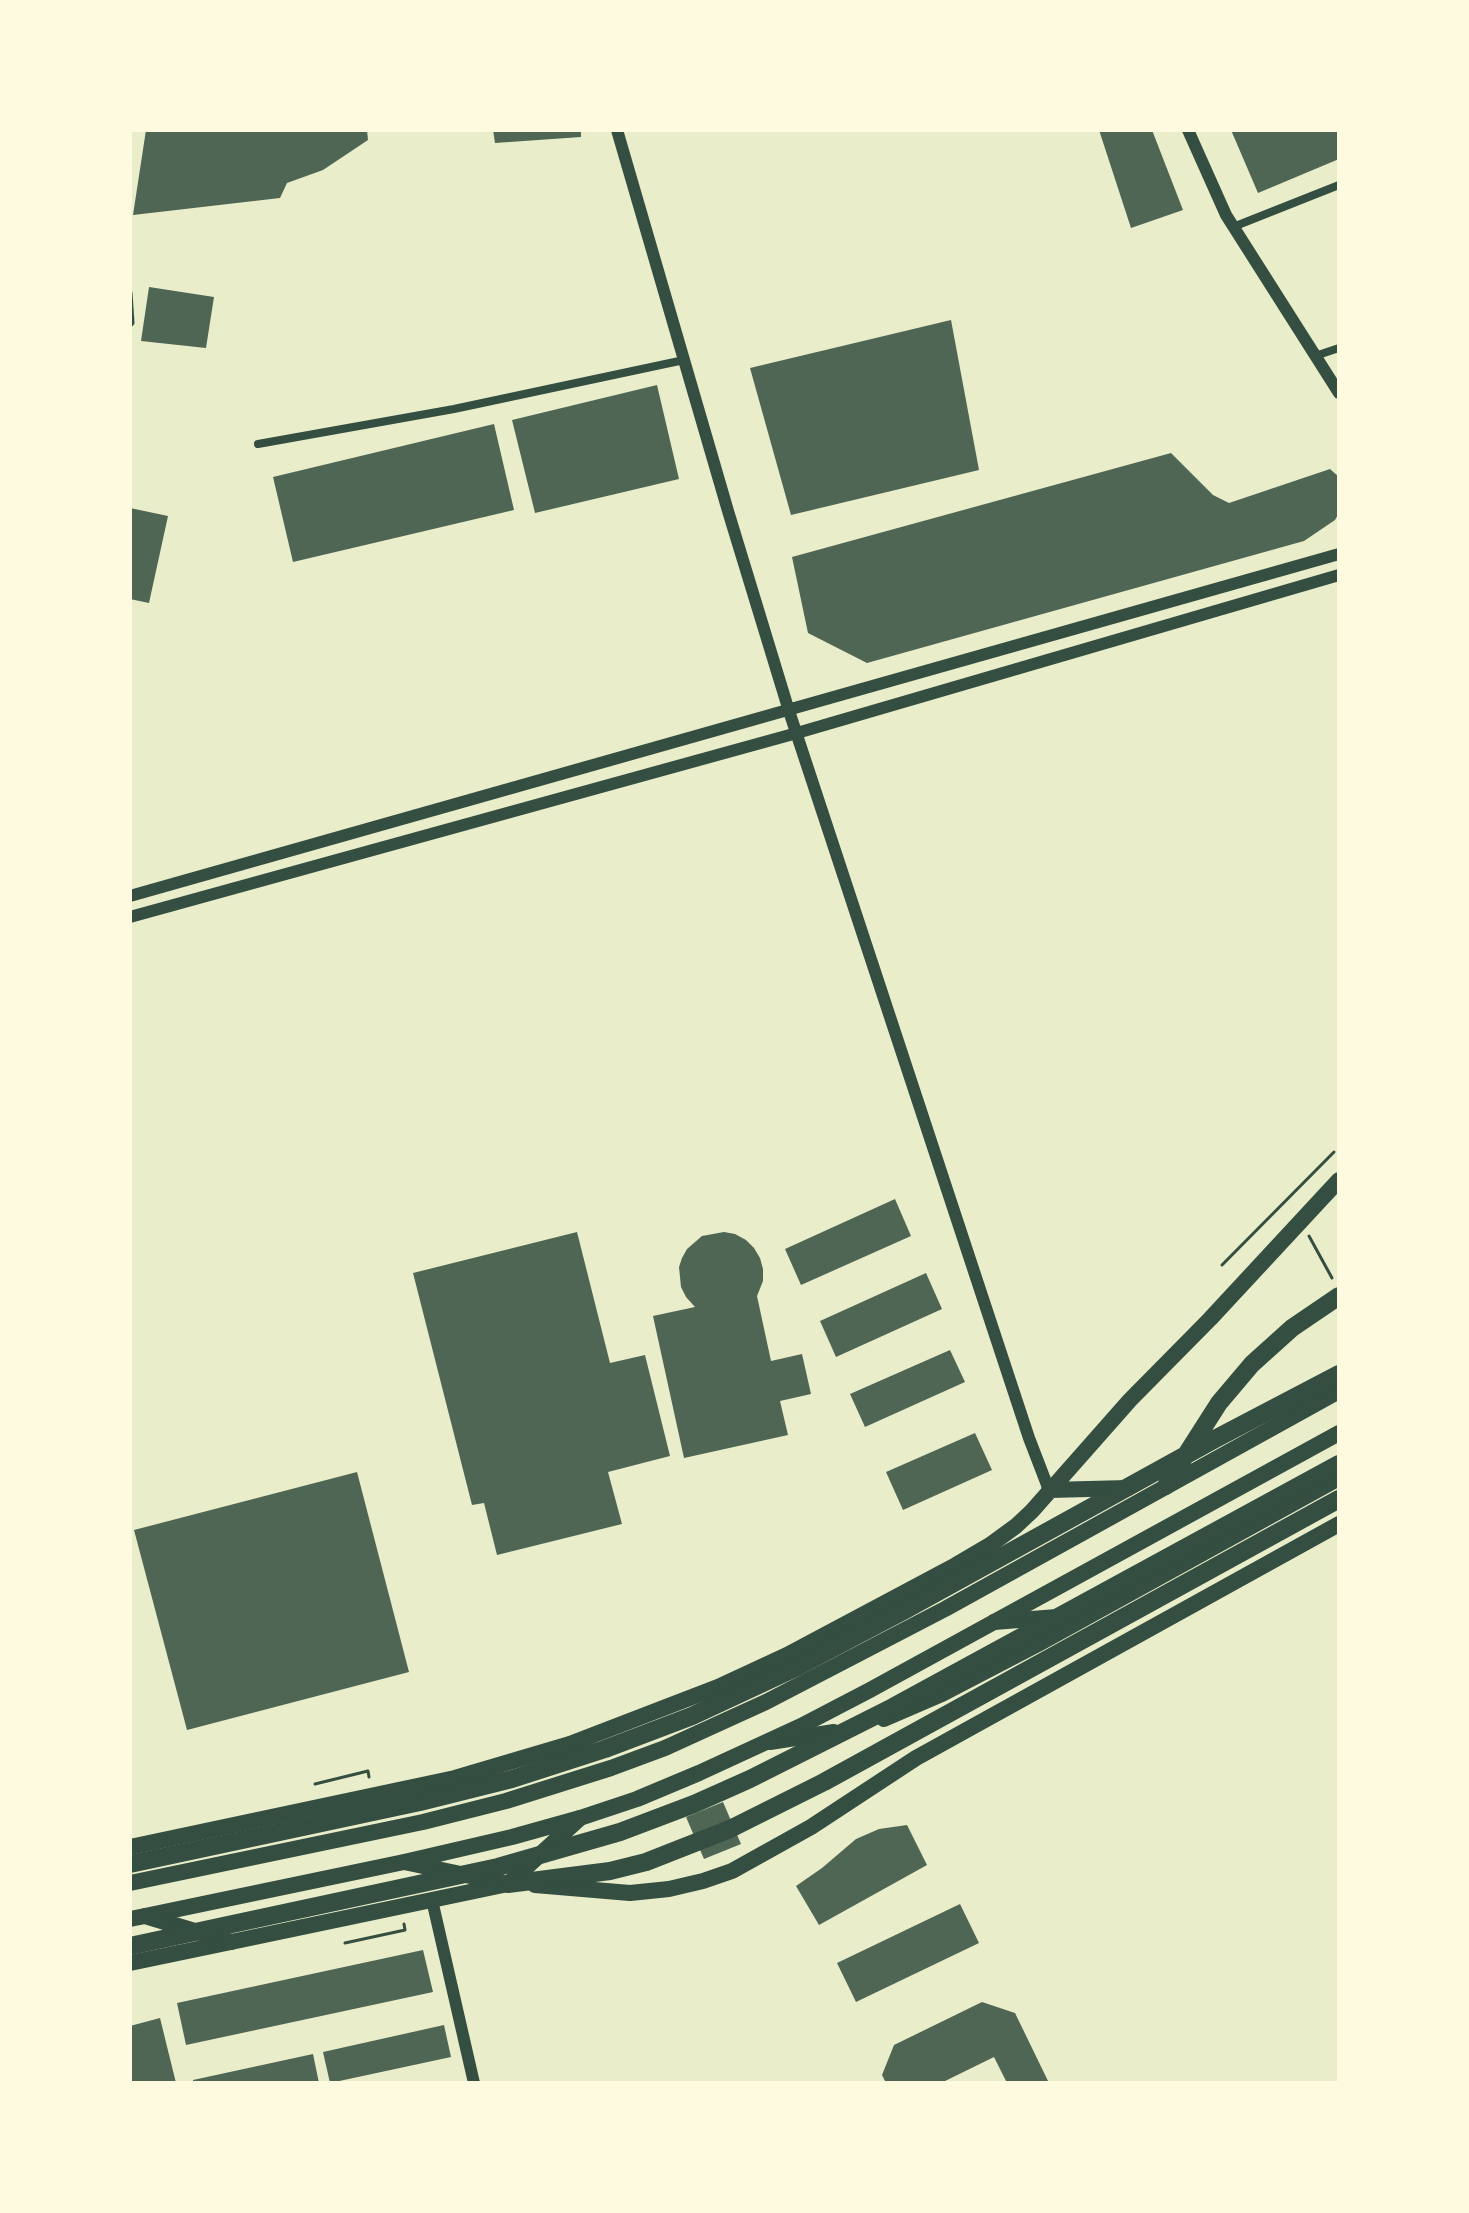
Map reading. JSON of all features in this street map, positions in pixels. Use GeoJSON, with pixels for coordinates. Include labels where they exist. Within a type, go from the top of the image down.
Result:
{"type":"FeatureCollection","features":[{"type":"Feature","properties":{"kind":"highway"},"geometry":{"type":"LineString","coordinates":[[1166,1486],[1219,1403],[1252,1364],[1292,1328],[1339,1296]]}},
{"type":"Feature","properties":{"kind":"highway"},"geometry":{"type":"LineString","coordinates":[[130,1864],[420,1802],[512,1779],[605,1749],[692,1716],[743,1694],[878,1624],[1339,1374]]}},
{"type":"Feature","properties":{"kind":"highway"},"geometry":{"type":"LineString","coordinates":[[130,1946],[498,1867],[620,1832],[694,1804],[893,1707],[1339,1464]]}},
{"type":"Feature","properties":{"kind":"highway"},"geometry":{"type":"LineString","coordinates":[[508,1884],[610,1871],[646,1862],[730,1829],[824,1782],[1339,1499]]}},
{"type":"Feature","properties":{"kind":"main road"},"geometry":{"type":"LineString","coordinates":[[130,1847],[455,1778],[570,1744],[718,1687],[880,1607],[990,1545],[1016,1526],[1130,1400],[1339,1180]]}},
{"type":"Feature","properties":{"kind":"main road"},"geometry":{"type":"LineString","coordinates":[[130,1883],[423,1822],[506,1801],[611,1768],[714,1727],[831,1670],[945,1609],[1339,1391]]}},
{"type":"Feature","properties":{"kind":"main road"},"geometry":{"type":"LineString","coordinates":[[137,1918],[512,1837],[637,1799],[765,1743],[870,1690],[1339,1433]]}},
{"type":"Feature","properties":{"kind":"main road"},"geometry":{"type":"LineString","coordinates":[[765,1743],[876,1722],[942,1694],[1096,1613],[1339,1476]]}},
{"type":"Feature","properties":{"kind":"main road"},"geometry":{"type":"LineString","coordinates":[[1049,1490],[1166,1486]]}},
{"type":"Feature","properties":{"kind":"main road"},"geometry":{"type":"LineString","coordinates":[[404,1862],[508,1884],[630,1893],[669,1889],[732,1871],[811,1827],[916,1758],[1339,1524]]}},
{"type":"Feature","properties":{"kind":"main road"},"geometry":{"type":"LineString","coordinates":[[880,1607],[945,1609]]}},
{"type":"Feature","properties":{"kind":"main road"},"geometry":{"type":"LineString","coordinates":[[994,1622],[1096,1613]]}},
{"type":"Feature","properties":{"kind":"main road"},"geometry":{"type":"LineString","coordinates":[[506,1801],[570,1744]]}},
{"type":"Feature","properties":{"kind":"main road"},"geometry":{"type":"LineString","coordinates":[[130,1963],[508,1884],[580,1818]]}},
{"type":"Feature","properties":{"kind":"main road"},"geometry":{"type":"LineString","coordinates":[[137,1918],[231,1942]]}},
{"type":"Feature","properties":{"kind":"street"},"geometry":{"type":"LineString","coordinates":[[617,130],[789,711],[1024,1423],[1049,1490]]}},
{"type":"Feature","properties":{"kind":"street"},"geometry":{"type":"LineString","coordinates":[[1188,130],[1233,227],[1339,393]]}},
{"type":"Feature","properties":{"kind":"street"},"geometry":{"type":"LineString","coordinates":[[1233,227],[1339,185]]}},
{"type":"Feature","properties":{"kind":"street"},"geometry":{"type":"LineString","coordinates":[[1315,356],[1339,348]]}},
{"type":"Feature","properties":{"kind":"street"},"geometry":{"type":"LineString","coordinates":[[258,444],[454,409],[684,360]]}},
{"type":"Feature","properties":{"kind":"street"},"geometry":{"type":"LineString","coordinates":[[130,896],[1339,554]]}},
{"type":"Feature","properties":{"kind":"street"},"geometry":{"type":"LineString","coordinates":[[130,917],[797,733],[1339,575]]}},
{"type":"Feature","properties":{"kind":"street"},"geometry":{"type":"LineString","coordinates":[[958,662],[964,683]]}},
{"type":"Feature","properties":{"kind":"street"},"geometry":{"type":"LineString","coordinates":[[1323,1442],[1339,1476]]}},
{"type":"Feature","properties":{"kind":"street"},"geometry":{"type":"LineString","coordinates":[[432,1900],[474,2083]]}},
{"type":"Feature","properties":{"kind":"lane"},"geometry":{"type":"LineString","coordinates":[[130,293],[130,325]]}},
{"type":"Feature","properties":{"kind":"path"},"geometry":{"type":"LineString","coordinates":[[1222,1265],[1334,1152]]}},
{"type":"Feature","properties":{"kind":"path"},"geometry":{"type":"LineString","coordinates":[[1310,1237],[1332,1277]]}},
{"type":"Feature","properties":{"kind":"path"},"geometry":{"type":"LineString","coordinates":[[315,1784],[350,1775]]}},
{"type":"Feature","properties":{"kind":"path"},"geometry":{"type":"LineString","coordinates":[[345,1943],[391,1933]]}},
{"type":"Feature","properties":{"kind":"building"},"geometry":{"type":"Polygon","coordinates":[[[146,130],[367,130],[368,140],[323,170],[287,183],[280,198],[133,215],[146,130]]]}},
{"type":"Feature","properties":{"kind":"building"},"geometry":{"type":"Polygon","coordinates":[[[493,130],[581,130],[581,137],[495,143],[493,130]]]}},
{"type":"Feature","properties":{"kind":"building"},"geometry":{"type":"Polygon","coordinates":[[[1099,130],[1152,130],[1183,210],[1131,228],[1099,130]]]}},
{"type":"Feature","properties":{"kind":"building"},"geometry":{"type":"Polygon","coordinates":[[[1231,130],[1339,130],[1339,159],[1258,193],[1231,130]]]}},
{"type":"Feature","properties":{"kind":"building"},"geometry":{"type":"Polygon","coordinates":[[[149,287],[214,297],[206,348],[141,341],[149,287]]]}},
{"type":"Feature","properties":{"kind":"building"},"geometry":{"type":"Polygon","coordinates":[[[951,320],[979,470],[791,515],[750,368],[951,320]]]}},
{"type":"Feature","properties":{"kind":"building"},"geometry":{"type":"Polygon","coordinates":[[[657,385],[679,479],[535,513],[512,420],[657,385]]]}},
{"type":"Feature","properties":{"kind":"building"},"geometry":{"type":"Polygon","coordinates":[[[494,424],[514,510],[293,562],[273,477],[494,424]]]}},
{"type":"Feature","properties":{"kind":"building"},"geometry":{"type":"Polygon","coordinates":[[[1171,453],[1213,495],[1229,503],[1330,469],[1339,477],[1339,513],[1335,520],[1304,541],[867,663],[808,633],[792,557],[1171,453]]]}},
{"type":"Feature","properties":{"kind":"building"},"geometry":{"type":"Polygon","coordinates":[[[130,508],[168,516],[149,603],[130,599],[130,508]]]}},
{"type":"Feature","properties":{"kind":"building"},"geometry":{"type":"Polygon","coordinates":[[[895,1199],[911,1236],[801,1285],[785,1249],[895,1199]]]}},
{"type":"Feature","properties":{"kind":"building"},"geometry":{"type":"Polygon","coordinates":[[[577,1232],[610,1363],[645,1355],[670,1456],[608,1472],[622,1524],[497,1555],[484,1503],[472,1505],[413,1273],[577,1232]]]}},
{"type":"Feature","properties":{"kind":"building"},"geometry":{"type":"Polygon","coordinates":[[[724,1232],[746,1240],[760,1258],[763,1281],[757,1296],[771,1361],[802,1354],[811,1394],[780,1401],[788,1435],[684,1458],[653,1316],[695,1307],[681,1287],[679,1267],[682,1258],[702,1236],[724,1232]]]}},
{"type":"Feature","properties":{"kind":"building"},"geometry":{"type":"Polygon","coordinates":[[[926,1273],[942,1309],[836,1357],[820,1321],[926,1273]]]}},
{"type":"Feature","properties":{"kind":"building"},"geometry":{"type":"Polygon","coordinates":[[[950,1350],[965,1382],[865,1427],[850,1394],[950,1350]]]}},
{"type":"Feature","properties":{"kind":"building"},"geometry":{"type":"Polygon","coordinates":[[[975,1433],[992,1470],[903,1510],[886,1472],[975,1433]]]}},
{"type":"Feature","properties":{"kind":"building"},"geometry":{"type":"Polygon","coordinates":[[[357,1472],[409,1672],[187,1730],[134,1530],[357,1472]]]}},
{"type":"Feature","properties":{"kind":"building"},"geometry":{"type":"Polygon","coordinates":[[[723,1802],[741,1844],[704,1859],[686,1817],[723,1802]]]}},
{"type":"Feature","properties":{"kind":"building"},"geometry":{"type":"Polygon","coordinates":[[[907,1825],[927,1865],[819,1925],[796,1886],[856,1839],[879,1829],[907,1825]]]}},
{"type":"Feature","properties":{"kind":"building"},"geometry":{"type":"Polygon","coordinates":[[[960,1904],[979,1943],[856,2002],[837,1963],[960,1904]]]}},
{"type":"Feature","properties":{"kind":"building"},"geometry":{"type":"Polygon","coordinates":[[[423,1950],[433,1992],[186,2045],[177,2003],[423,1950]]]}},
{"type":"Feature","properties":{"kind":"building"},"geometry":{"type":"Polygon","coordinates":[[[982,2002],[1015,2013],[1049,2083],[1007,2083],[994,2057],[941,2083],[886,2083],[882,2075],[894,2045],[982,2002]]]}},
{"type":"Feature","properties":{"kind":"building"},"geometry":{"type":"Polygon","coordinates":[[[160,2018],[176,2083],[130,2083],[130,2026],[160,2018]]]}},
{"type":"Feature","properties":{"kind":"building"},"geometry":{"type":"Polygon","coordinates":[[[444,2025],[451,2057],[330,2083],[323,2052],[444,2025]]]}},
{"type":"Feature","properties":{"kind":"building"},"geometry":{"type":"Polygon","coordinates":[[[313,2054],[319,2083],[193,2083],[193,2080],[313,2054]]]}}]}
